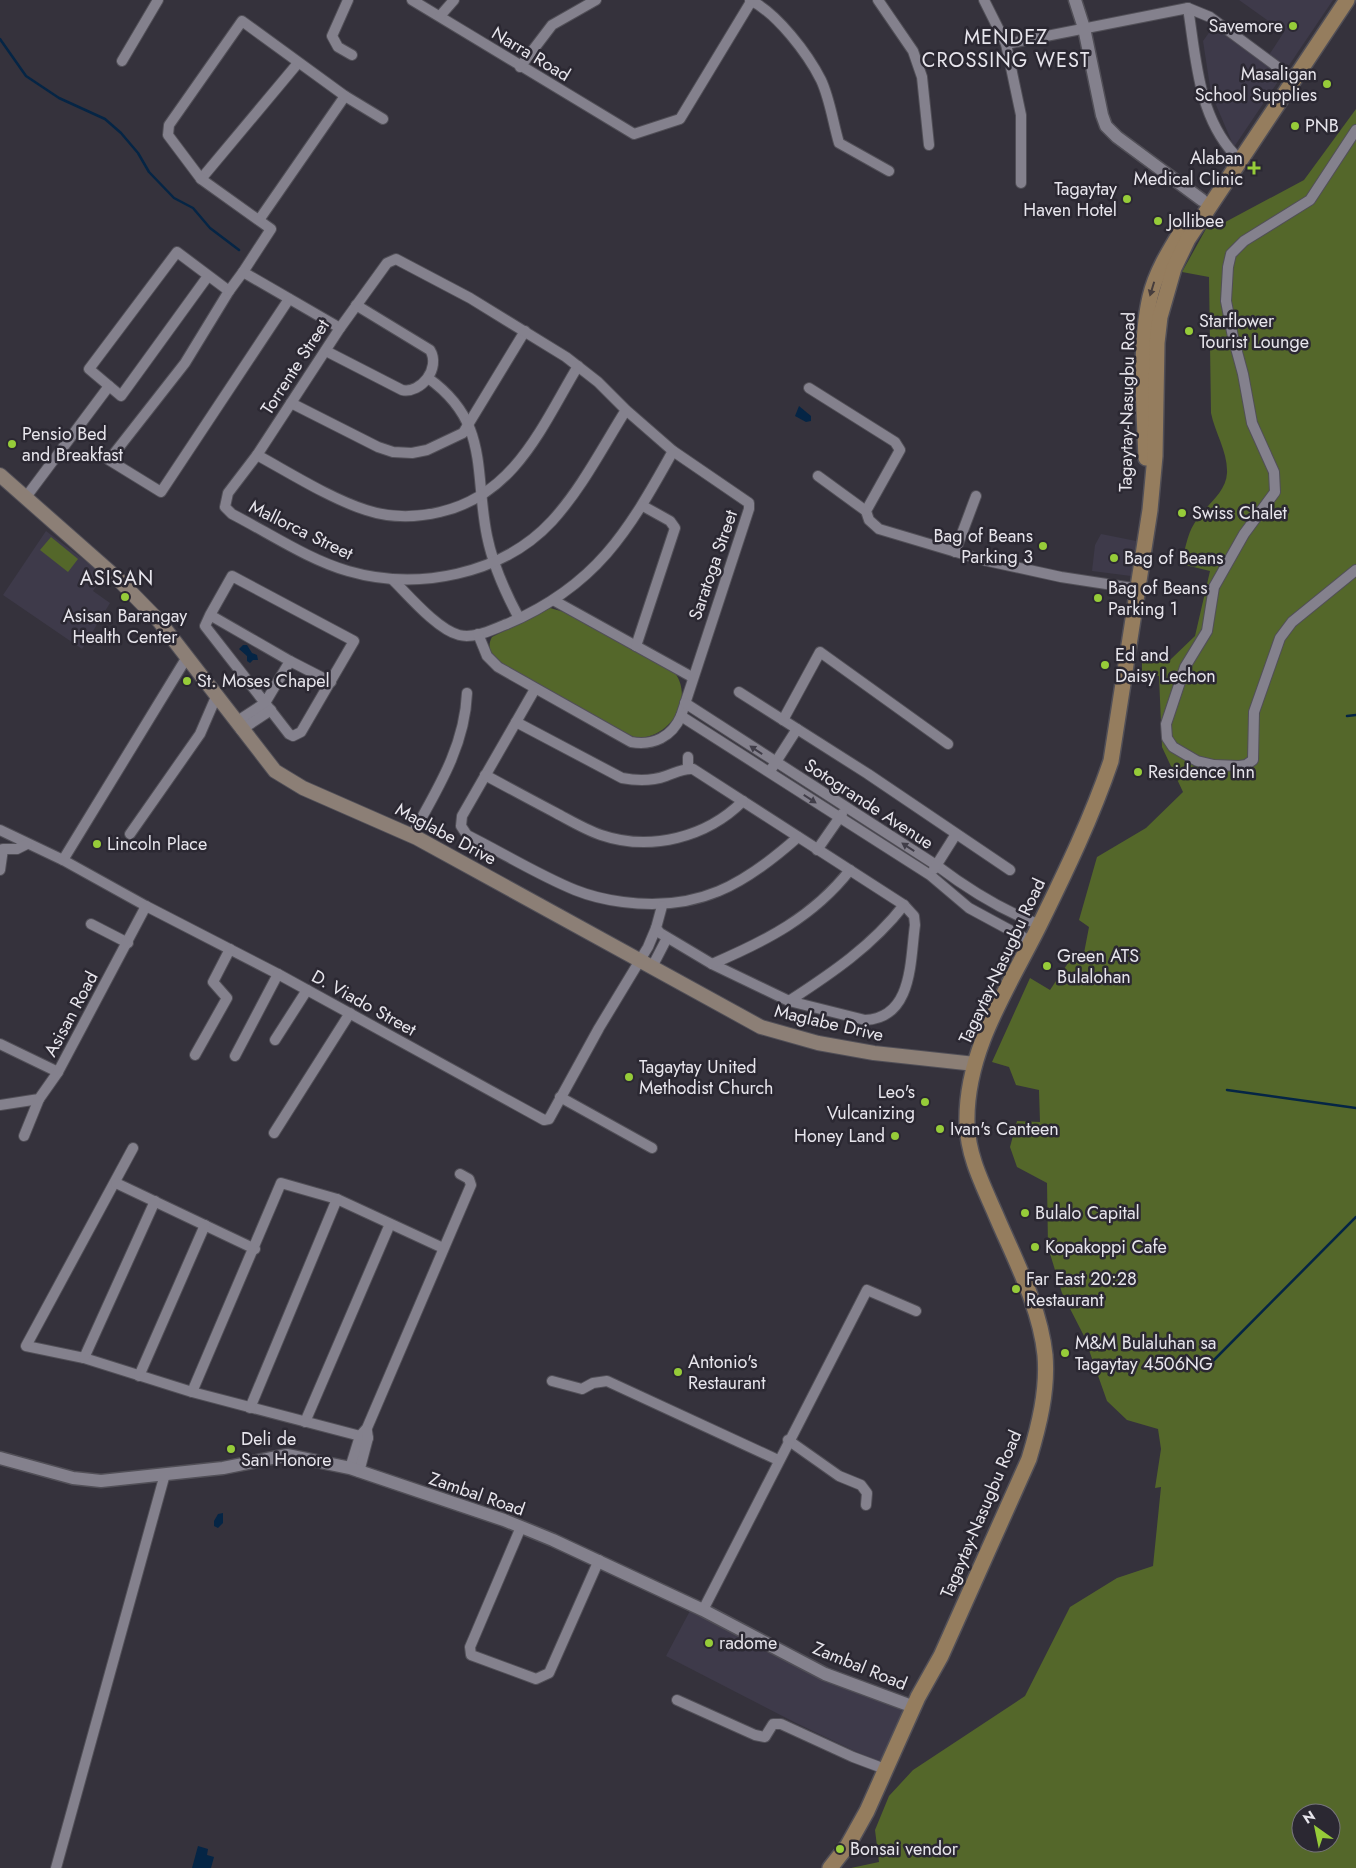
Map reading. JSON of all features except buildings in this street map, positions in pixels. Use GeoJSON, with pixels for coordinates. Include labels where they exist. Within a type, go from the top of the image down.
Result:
{"type":"FeatureCollection","features":[{"type":"Feature","properties":{"kind":"main road","name":"Tagaytay-Nasugbu Road"},"geometry":{"type":"LineString","coordinates":[[1139,589],[1138,550],[1146,463],[1146,318],[1150,296],[1163,262],[1202,200],[1337,0]]}},
{"type":"Feature","properties":{"kind":"main road","name":"Tagaytay-Nasugbu Road"},"geometry":{"type":"LineString","coordinates":[[830,1868],[848,1845],[867,1811],[914,1707],[941,1656],[1029,1459],[1044,1388],[1045,1354],[1032,1302],[972,1162],[967,1123],[968,1095],[975,1064],[987,1028],[1030,941],[1040,925],[1098,799],[1111,761],[1139,589],[1156,456],[1160,316],[1168,287],[1181,252],[1347,0]]}},
{"type":"Feature","properties":{"kind":"main road","name":"Tagaytay-Nasugbu Road"},"geometry":{"type":"LineString","coordinates":[[1139,589],[1151,552],[1165,462],[1166,326],[1179,271],[1208,222],[1356,3]]}},
{"type":"Feature","properties":{"kind":"main road","name":"Maglabe Drive"},"geometry":{"type":"LineString","coordinates":[[0,475],[118,579],[159,621],[275,771],[303,788],[412,835],[761,1026],[818,1043],[874,1053],[975,1064]]}},
{"type":"Feature","properties":{"kind":"street"},"geometry":{"type":"LineString","coordinates":[[122,61],[158,0]]}},
{"type":"Feature","properties":{"kind":"street"},"geometry":{"type":"LineString","coordinates":[[348,0],[332,36],[338,47],[352,55]]}},
{"type":"Feature","properties":{"kind":"street","name":"Narra Road"},"geometry":{"type":"LineString","coordinates":[[412,0],[520,67],[634,134],[680,119],[751,0]]}},
{"type":"Feature","properties":{"kind":"street"},"geometry":{"type":"LineString","coordinates":[[440,16],[454,0]]}},
{"type":"Feature","properties":{"kind":"street"},"geometry":{"type":"LineString","coordinates":[[520,67],[552,25],[596,0]]}},
{"type":"Feature","properties":{"kind":"street"},"geometry":{"type":"LineString","coordinates":[[751,0],[760,5],[794,40],[821,81],[839,143],[889,171]]}},
{"type":"Feature","properties":{"kind":"street"},"geometry":{"type":"LineString","coordinates":[[878,0],[914,51],[922,77],[929,145]]}},
{"type":"Feature","properties":{"kind":"street"},"geometry":{"type":"LineString","coordinates":[[984,0],[1006,44],[1021,115],[1021,184]]}},
{"type":"Feature","properties":{"kind":"street"},"geometry":{"type":"LineString","coordinates":[[1075,0],[1084,28],[1101,111],[1106,126],[1117,137],[1202,200]]}},
{"type":"Feature","properties":{"kind":"street"},"geometry":{"type":"LineString","coordinates":[[1006,44],[1188,8],[1210,17],[1287,74]]}},
{"type":"Feature","properties":{"kind":"street"},"geometry":{"type":"LineString","coordinates":[[1188,8],[1200,82],[1209,114],[1217,132],[1234,154]]}},
{"type":"Feature","properties":{"kind":"street"},"geometry":{"type":"LineString","coordinates":[[289,299],[161,492],[108,460],[185,363],[229,291],[271,228],[201,179],[168,135],[168,125],[242,21],[345,96],[383,119]]}},
{"type":"Feature","properties":{"kind":"street"},"geometry":{"type":"LineString","coordinates":[[201,179],[298,62]]}},
{"type":"Feature","properties":{"kind":"street"},"geometry":{"type":"LineString","coordinates":[[259,220],[345,96]]}},
{"type":"Feature","properties":{"kind":"street"},"geometry":{"type":"LineString","coordinates":[[1356,130],[1310,200],[1244,241],[1231,254],[1226,301],[1252,423],[1274,472],[1275,492],[1244,534],[1214,587],[1207,631],[1185,667],[1168,716],[1167,738],[1173,747],[1197,761],[1214,764],[1246,765],[1253,760],[1254,712],[1280,638],[1292,622],[1356,570]]}},
{"type":"Feature","properties":{"kind":"street"},"geometry":{"type":"LineString","coordinates":[[208,276],[121,396],[89,369],[177,252],[229,291]]}},
{"type":"Feature","properties":{"kind":"street","name":"Torrente Street"},"geometry":{"type":"LineString","coordinates":[[224,502],[356,306],[388,263],[391,260],[401,260]]}},
{"type":"Feature","properties":{"kind":"street","name":"Saratoga Street"},"geometry":{"type":"LineString","coordinates":[[401,260],[525,331],[578,366],[673,451],[749,503],[750,509],[692,677],[681,716],[672,731],[662,739],[651,743],[631,742],[535,689],[492,663],[478,634]]}},
{"type":"Feature","properties":{"kind":"street"},"geometry":{"type":"LineString","coordinates":[[243,272],[340,328]]}},
{"type":"Feature","properties":{"kind":"street"},"geometry":{"type":"LineString","coordinates":[[326,351],[402,390],[409,391],[415,389],[428,378],[433,358],[430,350],[356,306]]}},
{"type":"Feature","properties":{"kind":"street"},"geometry":{"type":"LineString","coordinates":[[291,403],[361,439],[393,452],[412,453],[427,450],[463,433],[525,331]]}},
{"type":"Feature","properties":{"kind":"street"},"geometry":{"type":"LineString","coordinates":[[257,455],[351,504],[380,514],[416,516],[467,505],[481,497],[508,475],[519,462],[578,366]]}},
{"type":"Feature","properties":{"kind":"street"},"geometry":{"type":"LineString","coordinates":[[428,378],[456,403],[469,425],[478,451],[481,497],[493,563],[519,618]]}},
{"type":"Feature","properties":{"kind":"street"},"geometry":{"type":"LineString","coordinates":[[26,497],[109,386]]}},
{"type":"Feature","properties":{"kind":"street"},"geometry":{"type":"LineString","coordinates":[[809,388],[895,442],[900,450],[866,511]]}},
{"type":"Feature","properties":{"kind":"street","name":"Mallorca Street"},"geometry":{"type":"LineString","coordinates":[[224,502],[225,507],[232,514],[322,561],[347,571],[393,580],[445,576],[493,563],[536,536],[556,516],[578,489],[626,410]]}},
{"type":"Feature","properties":{"kind":"street"},"geometry":{"type":"LineString","coordinates":[[393,580],[450,632],[461,636],[478,634],[519,618],[576,585],[599,564],[643,506],[673,451]]}},
{"type":"Feature","properties":{"kind":"street"},"geometry":{"type":"LineString","coordinates":[[818,476],[866,511],[869,520],[879,529],[955,552],[1061,577],[1139,589]]}},
{"type":"Feature","properties":{"kind":"street"},"geometry":{"type":"LineString","coordinates":[[955,552],[976,496]]}},
{"type":"Feature","properties":{"kind":"street"},"geometry":{"type":"LineString","coordinates":[[636,646],[675,528],[670,521],[643,506]]}},
{"type":"Feature","properties":{"kind":"street"},"geometry":{"type":"LineString","coordinates":[[232,576],[354,641],[298,735],[289,734],[205,626],[210,615],[232,576]]}},
{"type":"Feature","properties":{"kind":"street"},"geometry":{"type":"LineString","coordinates":[[553,600],[692,677]]}},
{"type":"Feature","properties":{"kind":"street"},"geometry":{"type":"LineString","coordinates":[[210,615],[331,682]]}},
{"type":"Feature","properties":{"kind":"street"},"geometry":{"type":"LineString","coordinates":[[783,720],[820,652],[948,744]]}},
{"type":"Feature","properties":{"kind":"street"},"geometry":{"type":"LineString","coordinates":[[64,860],[187,657]]}},
{"type":"Feature","properties":{"kind":"street"},"geometry":{"type":"LineString","coordinates":[[239,726],[268,706],[290,660]]}},
{"type":"Feature","properties":{"kind":"street"},"geometry":{"type":"LineString","coordinates":[[535,689],[460,821],[467,835],[578,891],[618,901],[662,906],[706,896],[725,889],[764,866],[798,837]]}},
{"type":"Feature","properties":{"kind":"street"},"geometry":{"type":"LineString","coordinates":[[739,692],[1010,870]]}},
{"type":"Feature","properties":{"kind":"street"},"geometry":{"type":"LineString","coordinates":[[412,835],[453,759],[466,716],[467,693]]}},
{"type":"Feature","properties":{"kind":"street"},"geometry":{"type":"LineString","coordinates":[[130,834],[200,734],[216,697]]}},
{"type":"Feature","properties":{"kind":"street","name":"Sotogrande Avenue"},"geometry":{"type":"LineString","coordinates":[[685,703],[936,866],[968,890],[1008,913],[1040,925]]}},
{"type":"Feature","properties":{"kind":"street","name":"Sotogrande Avenue"},"geometry":{"type":"LineString","coordinates":[[681,716],[930,876],[961,901],[1030,941]]}},
{"type":"Feature","properties":{"kind":"street"},"geometry":{"type":"LineString","coordinates":[[516,722],[622,778],[634,780],[655,779],[688,769],[702,774],[904,905],[914,916],[915,925],[906,986],[896,1008],[876,1020],[865,1020],[789,1001],[712,964],[667,938],[656,928]]}},
{"type":"Feature","properties":{"kind":"street"},"geometry":{"type":"LineString","coordinates":[[769,772],[797,729]]}},
{"type":"Feature","properties":{"kind":"street"},"geometry":{"type":"LineString","coordinates":[[688,757],[688,769]]}},
{"type":"Feature","properties":{"kind":"street"},"geometry":{"type":"LineString","coordinates":[[485,776],[582,827],[619,840],[641,842],[666,840],[690,835],[727,815],[743,801]]}},
{"type":"Feature","properties":{"kind":"street"},"geometry":{"type":"LineString","coordinates":[[818,850],[846,808]]}},
{"type":"Feature","properties":{"kind":"street","name":"D. Viado Street"},"geometry":{"type":"LineString","coordinates":[[0,830],[64,860],[146,906],[278,974],[544,1120],[549,1119],[560,1097],[645,964]]}},
{"type":"Feature","properties":{"kind":"street"},"geometry":{"type":"LineString","coordinates":[[930,876],[956,834]]}},
{"type":"Feature","properties":{"kind":"street"},"geometry":{"type":"LineString","coordinates":[[0,870],[3,849],[17,849],[27,844]]}},
{"type":"Feature","properties":{"kind":"street"},"geometry":{"type":"LineString","coordinates":[[712,964],[782,931],[823,900],[850,870]]}},
{"type":"Feature","properties":{"kind":"street"},"geometry":{"type":"LineString","coordinates":[[961,901],[968,890]]}},
{"type":"Feature","properties":{"kind":"street"},"geometry":{"type":"LineString","coordinates":[[979,912],[986,900]]}},
{"type":"Feature","properties":{"kind":"street"},"geometry":{"type":"LineString","coordinates":[[789,1001],[864,948],[904,905]]}},
{"type":"Feature","properties":{"kind":"street","name":"Asisan Road"},"geometry":{"type":"LineString","coordinates":[[24,1136],[39,1099],[58,1072],[146,906]]}},
{"type":"Feature","properties":{"kind":"street"},"geometry":{"type":"LineString","coordinates":[[645,964],[648,947],[662,906]]}},
{"type":"Feature","properties":{"kind":"street"},"geometry":{"type":"LineString","coordinates":[[91,924],[128,943]]}},
{"type":"Feature","properties":{"kind":"street"},"geometry":{"type":"LineString","coordinates":[[645,964],[667,938]]}},
{"type":"Feature","properties":{"kind":"street"},"geometry":{"type":"LineString","coordinates":[[195,1055],[227,998],[213,982],[230,949]]}},
{"type":"Feature","properties":{"kind":"street"},"geometry":{"type":"LineString","coordinates":[[235,1056],[278,974]]}},
{"type":"Feature","properties":{"kind":"street"},"geometry":{"type":"LineString","coordinates":[[275,1040],[307,990]]}},
{"type":"Feature","properties":{"kind":"street"},"geometry":{"type":"LineString","coordinates":[[274,1133],[350,1014]]}},
{"type":"Feature","properties":{"kind":"street"},"geometry":{"type":"LineString","coordinates":[[0,1044],[58,1072]]}},
{"type":"Feature","properties":{"kind":"street"},"geometry":{"type":"LineString","coordinates":[[560,1097],[652,1148]]}},
{"type":"Feature","properties":{"kind":"street"},"geometry":{"type":"LineString","coordinates":[[0,1105],[39,1099]]}},
{"type":"Feature","properties":{"kind":"street"},"geometry":{"type":"LineString","coordinates":[[133,1148],[116,1183],[26,1346],[84,1358],[250,1408],[305,1422],[365,1434]]}},
{"type":"Feature","properties":{"kind":"street"},"geometry":{"type":"LineString","coordinates":[[354,1470],[365,1434],[471,1184],[469,1179],[460,1174]]}},
{"type":"Feature","properties":{"kind":"street"},"geometry":{"type":"LineString","coordinates":[[116,1183],[255,1249]]}},
{"type":"Feature","properties":{"kind":"street"},"geometry":{"type":"LineString","coordinates":[[192,1392],[255,1249],[281,1183],[337,1199],[443,1248]]}},
{"type":"Feature","properties":{"kind":"street"},"geometry":{"type":"LineString","coordinates":[[250,1408],[337,1199]]}},
{"type":"Feature","properties":{"kind":"street"},"geometry":{"type":"LineString","coordinates":[[84,1358],[155,1201]]}},
{"type":"Feature","properties":{"kind":"street"},"geometry":{"type":"LineString","coordinates":[[305,1422],[390,1224]]}},
{"type":"Feature","properties":{"kind":"street"},"geometry":{"type":"LineString","coordinates":[[139,1376],[205,1225]]}},
{"type":"Feature","properties":{"kind":"street"},"geometry":{"type":"LineString","coordinates":[[703,1610],[866,1290],[916,1311]]}},
{"type":"Feature","properties":{"kind":"street"},"geometry":{"type":"LineString","coordinates":[[552,1381],[582,1389],[593,1383],[607,1381],[778,1460]]}},
{"type":"Feature","properties":{"kind":"street"},"geometry":{"type":"LineString","coordinates":[[788,1440],[839,1476],[862,1485],[867,1493],[866,1505]]}},
{"type":"Feature","properties":{"kind":"street","name":"Zambal Road"},"geometry":{"type":"LineString","coordinates":[[0,1458],[73,1478],[101,1481],[223,1468],[287,1455],[354,1470],[521,1527],[599,1560],[703,1610],[825,1674],[914,1707]]}},
{"type":"Feature","properties":{"kind":"street"},"geometry":{"type":"LineString","coordinates":[[56,1868],[165,1474]]}},
{"type":"Feature","properties":{"kind":"street"},"geometry":{"type":"LineString","coordinates":[[521,1527],[470,1647],[471,1655],[536,1679],[549,1673],[599,1560]]}},
{"type":"Feature","properties":{"kind":"street"},"geometry":{"type":"LineString","coordinates":[[676,1700],[755,1735],[765,1737],[773,1724],[782,1724],[853,1757],[885,1769]]}},
{"type":"Feature","properties":{"kind":"shaded area"},"geometry":{"type":"Polygon","coordinates":[[[1239,0],[1333,0],[1234,147],[1211,93],[1203,41],[1216,23],[1267,58],[1284,32],[1239,0]]]}},
{"type":"Feature","properties":{"kind":"shaded area"},"geometry":{"type":"Polygon","coordinates":[[[46,531],[104,575],[93,591],[110,603],[82,649],[3,595],[46,531]]]}},
{"type":"Feature","properties":{"kind":"shaded area","name":"Bag of Beans"},"geometry":{"type":"Polygon","coordinates":[[[1101,534],[1136,541],[1131,576],[1092,571],[1095,545],[1101,534]]]}},
{"type":"Feature","properties":{"kind":"shaded area"},"geometry":{"type":"Polygon","coordinates":[[[692,1607],[748,1638],[749,1641],[757,1645],[761,1645],[901,1708],[904,1718],[882,1764],[796,1723],[666,1656],[692,1607]]]}},
{"type":"Feature","properties":{"kind":"green space"},"geometry":{"type":"Polygon","coordinates":[[[1356,109],[1356,1868],[851,1868],[879,1862],[875,1830],[889,1796],[913,1770],[1025,1696],[1070,1607],[1117,1578],[1153,1566],[1161,1487],[1155,1488],[1161,1449],[1158,1429],[1127,1420],[1107,1401],[1084,1336],[1062,1293],[1048,1247],[1047,1183],[1017,1167],[1010,1147],[1017,1121],[1040,1122],[1039,1090],[1016,1085],[1009,1067],[992,1062],[1030,978],[1050,990],[1068,963],[1084,953],[1089,927],[1079,920],[1097,857],[1146,828],[1183,792],[1162,747],[1159,676],[1142,674],[1142,658],[1170,660],[1195,636],[1210,571],[1181,564],[1192,528],[1198,518],[1219,494],[1226,480],[1227,465],[1211,413],[1209,277],[1182,272],[1207,227],[1216,227],[1304,180],[1356,109]]]}},
{"type":"Feature","properties":{"kind":"green space"},"geometry":{"type":"Polygon","coordinates":[[[51,537],[78,559],[68,572],[40,550],[51,537]]]}},
{"type":"Feature","properties":{"kind":"green space"},"geometry":{"type":"Polygon","coordinates":[[[550,608],[564,612],[675,673],[682,695],[675,717],[667,726],[658,733],[647,737],[635,738],[499,662],[490,648],[492,637],[550,608]]]}},
{"type":"Feature","properties":{"kind":"water"},"geometry":{"type":"Polygon","coordinates":[[[799,406],[811,416],[811,421],[806,422],[795,416],[799,406]]]}},
{"type":"Feature","properties":{"kind":"water"},"geometry":{"type":"Polygon","coordinates":[[[243,645],[247,645],[252,653],[257,655],[258,660],[253,660],[250,663],[247,661],[247,656],[239,649],[243,645]]]}},
{"type":"Feature","properties":{"kind":"water"},"geometry":{"type":"Polygon","coordinates":[[[223,1513],[223,1523],[218,1528],[214,1526],[214,1521],[218,1514],[223,1513]]]}},
{"type":"Feature","properties":{"kind":"water"},"geometry":{"type":"Polygon","coordinates":[[[198,1846],[208,1849],[207,1855],[214,1857],[211,1868],[192,1868],[198,1846]]]}},
{"type":"Feature","properties":{"kind":"waterway"},"geometry":{"type":"LineString","coordinates":[[0,39],[26,76],[59,98],[105,119],[121,133],[138,153],[149,172],[174,198],[193,208],[210,228],[239,250]]}},
{"type":"Feature","properties":{"kind":"waterway"},"geometry":{"type":"LineString","coordinates":[[1347,716],[1356,715]]}},
{"type":"Feature","properties":{"kind":"waterway"},"geometry":{"type":"LineString","coordinates":[[1227,1090],[1356,1108]]}},
{"type":"Feature","properties":{"kind":"waterway"},"geometry":{"type":"LineString","coordinates":[[1211,1363],[1356,1217]]}},
{"type":"Feature","properties":{"kind":"place","name":"Savemore"},"geometry":{"type":"Point","coordinates":[1293,26]}},
{"type":"Feature","properties":{"kind":"place","name":"Masaligan School Supplies"},"geometry":{"type":"Point","coordinates":[1327,84]}},
{"type":"Feature","properties":{"kind":"place","name":"PNB"},"geometry":{"type":"Point","coordinates":[1295,126]}},
{"type":"Feature","properties":{"kind":"place","name":"Alaban Medical Clinic"},"geometry":{"type":"Point","coordinates":[1254,168]}},
{"type":"Feature","properties":{"kind":"place","name":"Tagaytay Haven Hotel"},"geometry":{"type":"Point","coordinates":[1127,199]}},
{"type":"Feature","properties":{"kind":"place","name":"Jollibee"},"geometry":{"type":"Point","coordinates":[1158,221]}},
{"type":"Feature","properties":{"kind":"place","name":"Starflower Tourist Lounge"},"geometry":{"type":"Point","coordinates":[1189,331]}},
{"type":"Feature","properties":{"kind":"place","name":"Pensio Bed and Breakfast"},"geometry":{"type":"Point","coordinates":[12,444]}},
{"type":"Feature","properties":{"kind":"place","name":"Swiss Chalet"},"geometry":{"type":"Point","coordinates":[1182,513]}},
{"type":"Feature","properties":{"kind":"place","name":"Bag of Beans Parking 3"},"geometry":{"type":"Point","coordinates":[1043,546]}},
{"type":"Feature","properties":{"kind":"place","name":"Bag of Beans"},"geometry":{"type":"Point","coordinates":[1114,558]}},
{"type":"Feature","properties":{"kind":"place","name":"Asisan Barangay Health Center"},"geometry":{"type":"Point","coordinates":[125,597]}},
{"type":"Feature","properties":{"kind":"place","name":"Bag of Beans Parking 1"},"geometry":{"type":"Point","coordinates":[1098,598]}},
{"type":"Feature","properties":{"kind":"place","name":"Ed and Daisy Lechon"},"geometry":{"type":"Point","coordinates":[1105,665]}},
{"type":"Feature","properties":{"kind":"place","name":"St. Moses Chapel"},"geometry":{"type":"Point","coordinates":[187,681]}},
{"type":"Feature","properties":{"kind":"place","name":"Residence Inn"},"geometry":{"type":"Point","coordinates":[1138,772]}},
{"type":"Feature","properties":{"kind":"place","name":"Lincoln Place"},"geometry":{"type":"Point","coordinates":[97,844]}},
{"type":"Feature","properties":{"kind":"place","name":"Green ATS Bulalohan"},"geometry":{"type":"Point","coordinates":[1047,966]}},
{"type":"Feature","properties":{"kind":"place","name":"Tagaytay United Methodist Church"},"geometry":{"type":"Point","coordinates":[629,1077]}},
{"type":"Feature","properties":{"kind":"place","name":"Leo's Vulcanizing"},"geometry":{"type":"Point","coordinates":[925,1102]}},
{"type":"Feature","properties":{"kind":"place","name":"Ivan's Canteen"},"geometry":{"type":"Point","coordinates":[940,1129]}},
{"type":"Feature","properties":{"kind":"place","name":"Honey Land"},"geometry":{"type":"Point","coordinates":[895,1136]}},
{"type":"Feature","properties":{"kind":"place","name":"Bulalo Capital"},"geometry":{"type":"Point","coordinates":[1025,1213]}},
{"type":"Feature","properties":{"kind":"place","name":"Kopakoppi Cafe"},"geometry":{"type":"Point","coordinates":[1035,1247]}},
{"type":"Feature","properties":{"kind":"place","name":"Far East 20:28 Restaurant"},"geometry":{"type":"Point","coordinates":[1016,1289]}},
{"type":"Feature","properties":{"kind":"place","name":"M&M Bulaluhan sa Tagaytay 4506NG"},"geometry":{"type":"Point","coordinates":[1065,1353]}},
{"type":"Feature","properties":{"kind":"place","name":"Antonio's Restaurant"},"geometry":{"type":"Point","coordinates":[678,1372]}},
{"type":"Feature","properties":{"kind":"place","name":"Deli de San Honore"},"geometry":{"type":"Point","coordinates":[231,1449]}},
{"type":"Feature","properties":{"kind":"place","name":"radome"},"geometry":{"type":"Point","coordinates":[709,1643]}},
{"type":"Feature","properties":{"kind":"place","name":"Bonsai vendor"},"geometry":{"type":"Point","coordinates":[840,1849]}},
{"type":"Feature","properties":{"kind":"district","name":"MENDEZ CROSSING WEST"},"geometry":{"type":"Point","coordinates":[1006,48]}},
{"type":"Feature","properties":{"kind":"district","name":"ASISAN"},"geometry":{"type":"Point","coordinates":[117,578]}}]}
